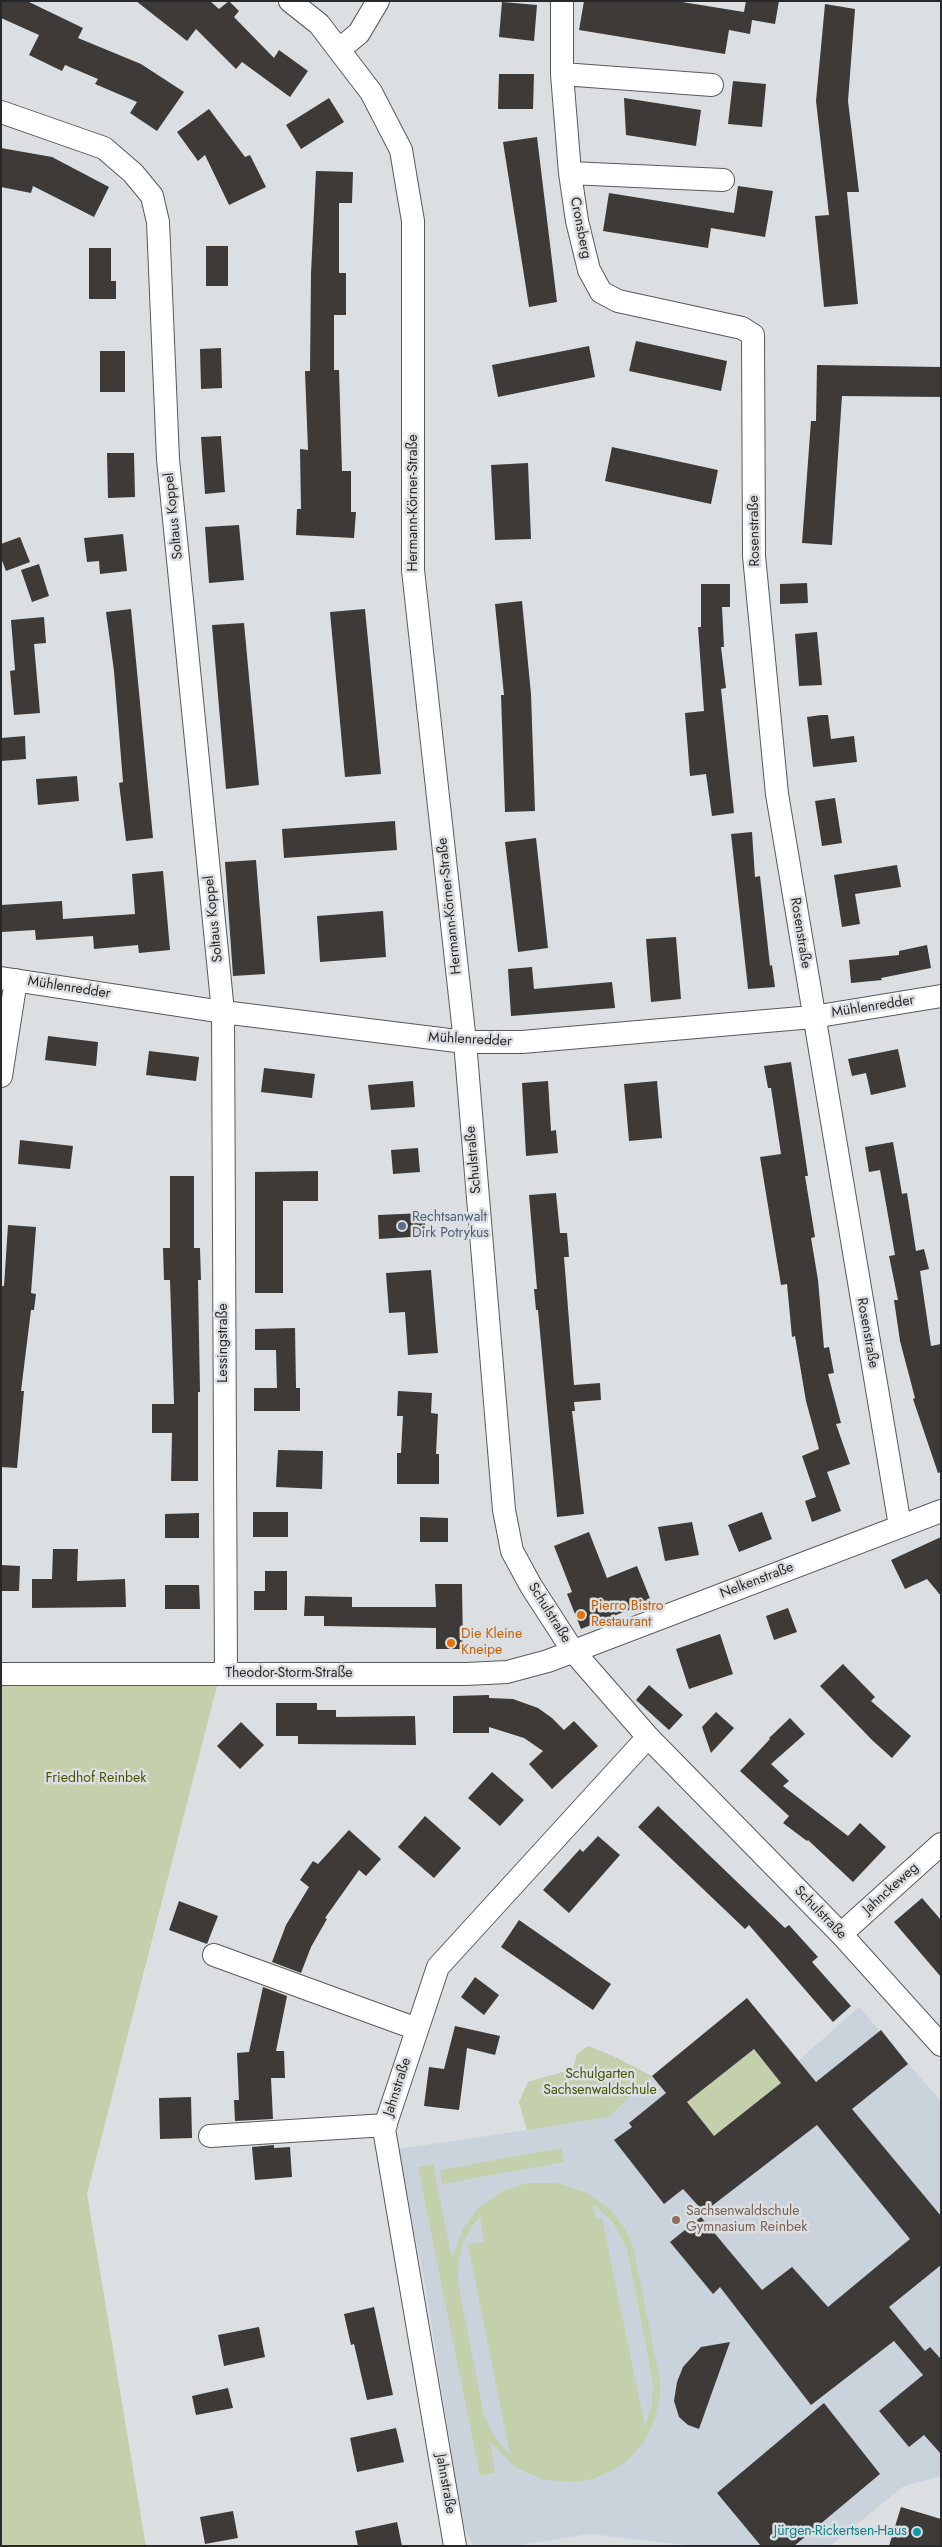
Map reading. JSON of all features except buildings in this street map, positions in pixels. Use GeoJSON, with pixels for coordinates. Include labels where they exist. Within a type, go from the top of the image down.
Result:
{"type":"FeatureCollection","features":[{"type":"Feature","properties":{"kind":"street","name":"Hermann-Körner-Straße"},"geometry":{"type":"LineString","coordinates":[[290,1],[319,24],[371,92],[401,150],[413,220],[413,570],[465,1042]]}},
{"type":"Feature","properties":{"kind":"street"},"geometry":{"type":"LineString","coordinates":[[340,49],[359,33],[378,1]]}},
{"type":"Feature","properties":{"kind":"street","name":"Cronsberg"},"geometry":{"type":"LineString","coordinates":[[562,1],[562,74],[570,173],[577,221],[589,270],[601,292],[618,301],[742,328],[753,335]]}},
{"type":"Feature","properties":{"kind":"street"},"geometry":{"type":"LineString","coordinates":[[562,74],[712,84]]}},
{"type":"Feature","properties":{"kind":"street","name":"Soltaus Koppel"},"geometry":{"type":"LineString","coordinates":[[1,112],[104,148],[133,174],[152,196],[158,222],[168,459],[223,1012]]}},
{"type":"Feature","properties":{"kind":"street"},"geometry":{"type":"LineString","coordinates":[[570,173],[723,180]]}},
{"type":"Feature","properties":{"kind":"street","name":"Rosenstraße"},"geometry":{"type":"LineString","coordinates":[[753,335],[754,556],[777,794],[900,1526]]}},
{"type":"Feature","properties":{"kind":"street"},"geometry":{"type":"LineString","coordinates":[[1,1076],[9,979]]}},
{"type":"Feature","properties":{"kind":"street","name":"Mühlenredder"},"geometry":{"type":"LineString","coordinates":[[9,979],[223,1012],[465,1042],[522,1042],[813,1017],[941,996]]}},
{"type":"Feature","properties":{"kind":"street","name":"Lessingstraße"},"geometry":{"type":"LineString","coordinates":[[223,1012],[226,1674]]}},
{"type":"Feature","properties":{"kind":"street","name":"Schulstraße"},"geometry":{"type":"LineString","coordinates":[[465,1042],[504,1510],[512,1551],[531,1586],[573,1651],[648,1737],[841,1934],[941,2045]]}},
{"type":"Feature","properties":{"kind":"street","name":"Nelkenstraße"},"geometry":{"type":"LineString","coordinates":[[573,1651],[941,1511]]}},
{"type":"Feature","properties":{"kind":"street","name":"Theodor-Storm-Straße"},"geometry":{"type":"LineString","coordinates":[[1,1674],[493,1674],[520,1669],[573,1651]]}},
{"type":"Feature","properties":{"kind":"street","name":"Jahnstraße"},"geometry":{"type":"LineString","coordinates":[[455,2546],[384,2129],[438,1967],[648,1737]]}},
{"type":"Feature","properties":{"kind":"street","name":"Jahnckeweg"},"geometry":{"type":"LineString","coordinates":[[841,1934],[941,1844]]}},
{"type":"Feature","properties":{"kind":"street"},"geometry":{"type":"LineString","coordinates":[[214,1955],[417,2029]]}},
{"type":"Feature","properties":{"kind":"street"},"geometry":{"type":"LineString","coordinates":[[210,2136],[386,2125]]}},
{"type":"Feature","properties":{"kind":"shaded area","name":"Sachsenwaldschule Gymnasium Reinbek"},"geometry":{"type":"Polygon","coordinates":[[[747,1998],[799,2060],[859,2007],[941,2101],[941,2476],[904,2486],[830,2546],[692,2546],[590,2534],[514,2546],[473,2546],[464,2526],[460,2507],[426,2290],[398,2149],[527,2130],[519,2102],[528,2082],[573,2069],[577,2054],[588,2046],[613,2056],[652,2076],[747,1998]]]}},
{"type":"Feature","properties":{"kind":"green space","name":"Friedhof Reinbek"},"geometry":{"type":"Polygon","coordinates":[[[1,1685],[217,1686],[87,2194],[146,2546],[1,2546],[1,1685]]]}},
{"type":"Feature","properties":{"kind":"green space","name":"Schulgarten Sachsenwaldschule"},"geometry":{"type":"Polygon","coordinates":[[[588,2046],[613,2056],[652,2076],[608,2117],[527,2130],[519,2102],[528,2082],[573,2069],[577,2054],[588,2046]]]}},
{"type":"Feature","properties":{"kind":"green space"},"geometry":{"type":"Polygon","coordinates":[[[754,2049],[781,2083],[714,2136],[687,2102],[754,2049]]]}},
{"type":"Feature","properties":{"kind":"green space"},"geometry":{"type":"Polygon","coordinates":[[[561,2148],[564,2162],[442,2184],[440,2170],[561,2148]]]}},
{"type":"Feature","properties":{"kind":"green space"},"geometry":{"type":"Polygon","coordinates":[[[433,2164],[452,2258],[463,2229],[477,2209],[503,2191],[526,2183],[558,2183],[588,2193],[613,2212],[627,2232],[633,2247],[660,2381],[660,2398],[654,2421],[644,2442],[628,2460],[615,2469],[593,2479],[577,2482],[545,2480],[516,2468],[490,2442],[495,2473],[480,2476],[418,2167],[433,2164]],[[592,2203],[596,2219],[602,2218],[645,2427],[652,2404],[653,2382],[627,2249],[613,2222],[592,2203]],[[480,2217],[472,2226],[462,2245],[458,2267],[458,2282],[484,2416],[494,2436],[510,2455],[468,2245],[484,2241],[480,2217]]]}},
{"type":"Feature","properties":{"kind":"place","name":"Rechtsanwalt Dirk Potrykus"},"geometry":{"type":"Point","coordinates":[402,1226]}},
{"type":"Feature","properties":{"kind":"place","name":"Pierro Bistro Restaurant"},"geometry":{"type":"Point","coordinates":[581,1615]}},
{"type":"Feature","properties":{"kind":"place","name":"Die Kleine Kneipe"},"geometry":{"type":"Point","coordinates":[451,1643]}},
{"type":"Feature","properties":{"kind":"place","name":"Sachsenwaldschule Gymnasium Reinbek"},"geometry":{"type":"Point","coordinates":[676,2220]}},
{"type":"Feature","properties":{"kind":"place","name":"Jürgen-Rickertsen-Haus"},"geometry":{"type":"Point","coordinates":[917,2532]}}]}
